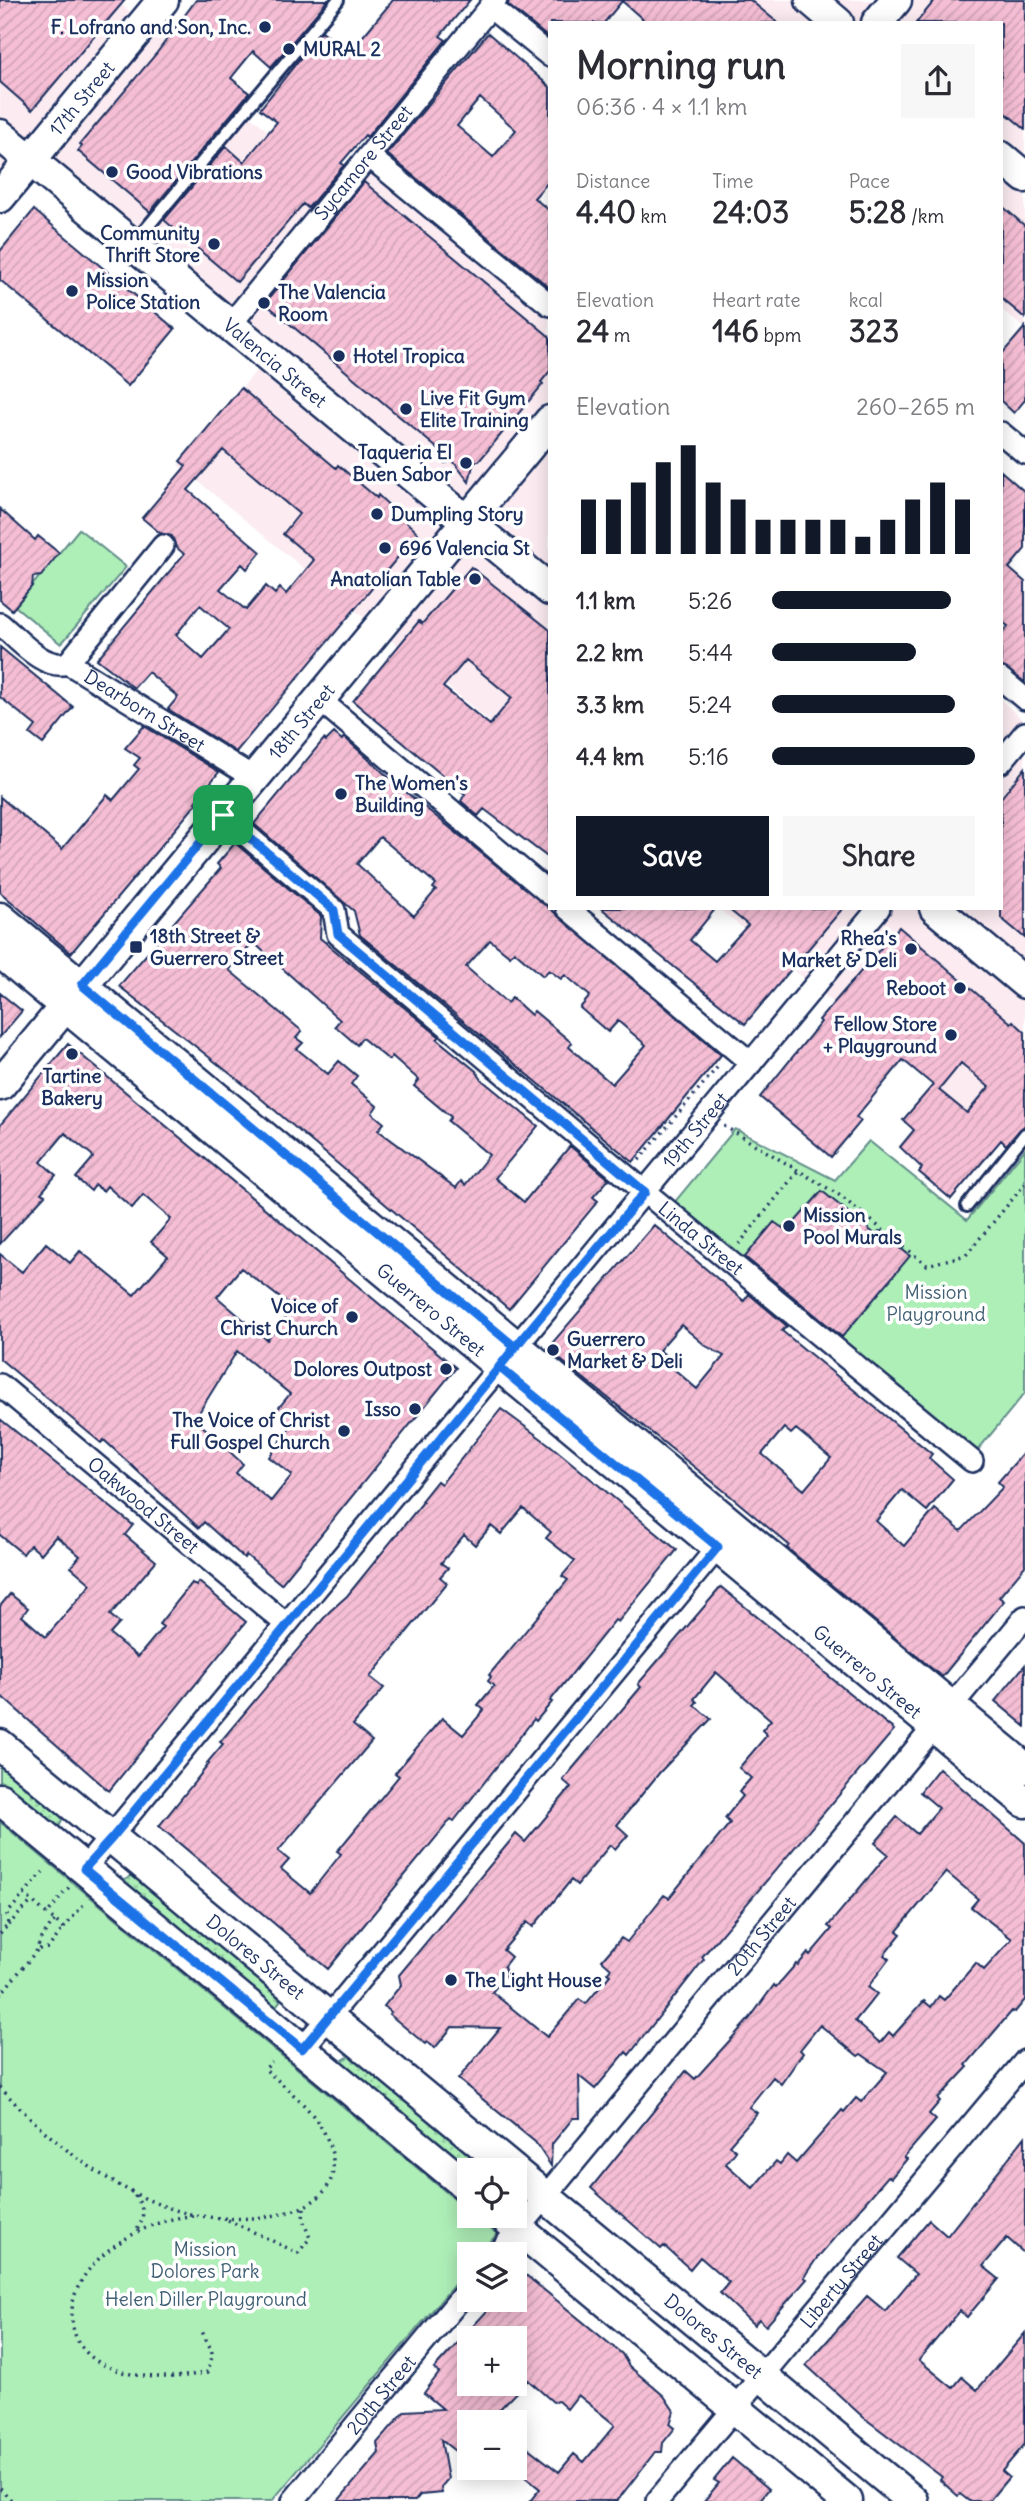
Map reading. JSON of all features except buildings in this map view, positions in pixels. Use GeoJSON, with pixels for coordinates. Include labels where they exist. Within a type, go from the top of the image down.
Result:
{"type":"FeatureCollection","features":[{"type":"Feature","properties":{"kind":"main road","name":"17th Street"},"geometry":{"type":"LineString","coordinates":[[0,197],[163,0]]}},
{"type":"Feature","properties":{"kind":"main road"},"geometry":{"type":"LineString","coordinates":[[811,0],[836,21]]}},
{"type":"Feature","properties":{"kind":"main road"},"geometry":{"type":"LineString","coordinates":[[879,21],[896,0]]}},
{"type":"Feature","properties":{"kind":"main road","name":"Valencia Street"},"geometry":{"type":"LineString","coordinates":[[0,135],[548,588]]}},
{"type":"Feature","properties":{"kind":"main road"},"geometry":{"type":"LineString","coordinates":[[1003,159],[1025,177]]}},
{"type":"Feature","properties":{"kind":"main road","name":"18th Street"},"geometry":{"type":"LineString","coordinates":[[0,1085],[548,423]]}},
{"type":"Feature","properties":{"kind":"main road"},"geometry":{"type":"LineString","coordinates":[[936,910],[1025,983]]}},
{"type":"Feature","properties":{"kind":"main road","name":"Guerrero Street"},"geometry":{"type":"LineString","coordinates":[[0,918],[74,995],[942,1718],[1025,1802]]}},
{"type":"Feature","properties":{"kind":"main road","name":"Guerrero Street"},"geometry":{"type":"LineString","coordinates":[[0,952],[74,995]]}},
{"type":"Feature","properties":{"kind":"main road","name":"Guerrero Street"},"geometry":{"type":"LineString","coordinates":[[507,1357],[718,1547],[942,1718],[1025,1768]]}},
{"type":"Feature","properties":{"kind":"main road","name":"Dolores Street"},"geometry":{"type":"LineString","coordinates":[[0,1745],[498,2158]]}},
{"type":"Feature","properties":{"kind":"main road"},"geometry":{"type":"LineString","coordinates":[[0,1799],[457,2178]]}},
{"type":"Feature","properties":{"kind":"main road","name":"Dolores Street"},"geometry":{"type":"LineString","coordinates":[[527,2182],[913,2501]]}},
{"type":"Feature","properties":{"kind":"main road"},"geometry":{"type":"LineString","coordinates":[[518,2228],[847,2501]]}},
{"type":"Feature","properties":{"kind":"street"},"geometry":{"type":"LineString","coordinates":[[493,4],[548,54]]}},
{"type":"Feature","properties":{"kind":"street","name":"Sycamore Street"},"geometry":{"type":"LineString","coordinates":[[230,326],[493,4]]}},
{"type":"Feature","properties":{"kind":"street"},"geometry":{"type":"LineString","coordinates":[[370,157],[548,303]]}},
{"type":"Feature","properties":{"kind":"street"},"geometry":{"type":"LineString","coordinates":[[1003,435],[1025,453]]}},
{"type":"Feature","properties":{"kind":"street"},"geometry":{"type":"LineString","coordinates":[[68,663],[163,547]]}},
{"type":"Feature","properties":{"kind":"street","name":"Dearborn Street"},"geometry":{"type":"LineString","coordinates":[[0,624],[42,659],[60,666],[68,663],[254,778]]}},
{"type":"Feature","properties":{"kind":"street"},"geometry":{"type":"LineString","coordinates":[[1003,682],[1025,699]]}},
{"type":"Feature","properties":{"kind":"street"},"geometry":{"type":"LineString","coordinates":[[320,700],[548,892]]}},
{"type":"Feature","properties":{"kind":"street"},"geometry":{"type":"LineString","coordinates":[[1003,760],[1025,733]]}},
{"type":"Feature","properties":{"kind":"street","name":"Linda Street"},"geometry":{"type":"LineString","coordinates":[[223,815],[334,910],[338,934],[645,1192],[972,1461]]}},
{"type":"Feature","properties":{"kind":"street"},"geometry":{"type":"LineString","coordinates":[[569,910],[751,1063]]}},
{"type":"Feature","properties":{"kind":"street","name":"19th Street"},"geometry":{"type":"LineString","coordinates":[[84,1869],[877,910]]}},
{"type":"Feature","properties":{"kind":"street","name":"Oakwood Street"},"geometry":{"type":"LineString","coordinates":[[0,1385],[286,1624]]}},
{"type":"Feature","properties":{"kind":"street"},"geometry":{"type":"LineString","coordinates":[[302,2049],[718,1547]]}},
{"type":"Feature","properties":{"kind":"street","name":"20th Street"},"geometry":{"type":"LineString","coordinates":[[527,2210],[545,2197],[1025,1617]]}},
{"type":"Feature","properties":{"kind":"street","name":"Liberty Street"},"geometry":{"type":"LineString","coordinates":[[657,2501],[1025,2061]]}},
{"type":"Feature","properties":{"kind":"street","name":"20th Street"},"geometry":{"type":"LineString","coordinates":[[293,2501],[457,2303]]}},
{"type":"Feature","properties":{"kind":"lane"},"geometry":{"type":"LineString","coordinates":[[132,245],[338,0]]}},
{"type":"Feature","properties":{"kind":"lane"},"geometry":{"type":"LineString","coordinates":[[967,1206],[1025,1134]]}},
{"type":"Feature","properties":{"kind":"path"},"geometry":{"type":"LineString","coordinates":[[634,1167],[733,1048]]}},
{"type":"Feature","properties":{"kind":"path"},"geometry":{"type":"LineString","coordinates":[[708,1116],[839,1195],[927,1265],[966,1255],[1025,1184]]}},
{"type":"Feature","properties":{"kind":"path"},"geometry":{"type":"LineString","coordinates":[[727,1260],[799,1171]]}},
{"type":"Feature","properties":{"kind":"path"},"geometry":{"type":"LineString","coordinates":[[8,1925],[7,1914],[43,1872]]}},
{"type":"Feature","properties":{"kind":"path"},"geometry":{"type":"LineString","coordinates":[[24,1894],[64,1928]]}},
{"type":"Feature","properties":{"kind":"path"},"geometry":{"type":"LineString","coordinates":[[47,1914],[59,1899]]}},
{"type":"Feature","properties":{"kind":"path"},"geometry":{"type":"LineString","coordinates":[[0,1934],[32,1901]]}},
{"type":"Feature","properties":{"kind":"path"},"geometry":{"type":"LineString","coordinates":[[38,1949],[48,1948],[83,1905]]}},
{"type":"Feature","properties":{"kind":"path"},"geometry":{"type":"LineString","coordinates":[[0,1995],[38,1949],[39,1941],[55,1920]]}},
{"type":"Feature","properties":{"kind":"path"},"geometry":{"type":"LineString","coordinates":[[0,2087],[25,2114],[73,2154],[164,2206],[202,2216],[223,2218],[275,2216],[304,2207],[319,2196],[330,2180],[331,2151],[310,2112],[265,2070],[272,2062]]}},
{"type":"Feature","properties":{"kind":"path"},"geometry":{"type":"LineString","coordinates":[[127,2187],[139,2201],[143,2211],[142,2221],[134,2233]]}},
{"type":"Feature","properties":{"kind":"path"},"geometry":{"type":"LineString","coordinates":[[223,2218],[298,2253],[310,2238],[303,2220],[304,2207]]}},
{"type":"Feature","properties":{"kind":"path"},"geometry":{"type":"LineString","coordinates":[[202,2216],[166,2220],[134,2233],[99,2260],[79,2286],[72,2312],[80,2344],[98,2362],[124,2373],[157,2378],[206,2372],[213,2357],[211,2344],[202,2331]]}},
{"type":"Feature","properties":{"kind":"path"},"geometry":{"type":"LineString","coordinates":[[0,2488],[12,2501]]}},
{"type":"Feature","properties":{"kind":"shaded area"},"geometry":{"type":"Polygon","coordinates":[[[0,0],[116,0],[340,193],[370,157],[548,304],[548,769],[178,465],[278,344],[35,141],[0,181],[0,0]]]}},
{"type":"Feature","properties":{"kind":"shaded area"},"geometry":{"type":"Polygon","coordinates":[[[630,0],[1025,0],[1025,329],[1003,311],[1003,21],[656,21],[630,0]]]}},
{"type":"Feature","properties":{"kind":"shaded area"},"geometry":{"type":"Polygon","coordinates":[[[1003,702],[1025,722],[1025,1160],[720,910],[1003,910],[1003,702]]]}},
{"type":"Feature","properties":{"kind":"green space"},"geometry":{"type":"Polygon","coordinates":[[[79,529],[126,567],[61,644],[15,606],[79,529]]]}},
{"type":"Feature","properties":{"kind":"green space","name":"Mission Playground"},"geometry":{"type":"Polygon","coordinates":[[[735,1129],[835,1180],[869,1141],[967,1220],[1025,1149],[1025,1393],[977,1451],[673,1204],[735,1129]]]}},
{"type":"Feature","properties":{"kind":"green space"},"geometry":{"type":"Polygon","coordinates":[[[0,1763],[63,1816],[59,1828],[55,1830],[0,1789],[0,1763]]]}},
{"type":"Feature","properties":{"kind":"green space","name":"Mission Dolores Park"},"geometry":{"type":"Polygon","coordinates":[[[0,1822],[457,2201],[457,2228],[489,2228],[497,2234],[490,2242],[457,2242],[457,2281],[272,2501],[0,2501],[0,1822]]]}},
{"type":"Feature","properties":{"kind":"green space"},"geometry":{"type":"Polygon","coordinates":[[[133,1875],[277,1993],[280,2001],[273,2010],[122,1882],[133,1875]]]}},
{"type":"Feature","properties":{"kind":"green space"},"geometry":{"type":"Polygon","coordinates":[[[351,2055],[355,2057],[477,2158],[457,2160],[340,2062],[351,2055]]]}},
{"type":"Feature","properties":{"kind":"place","name":"F. Lofrano and Son, Inc."},"geometry":{"type":"Point","coordinates":[265,27]}},
{"type":"Feature","properties":{"kind":"place","name":"MURAL 2"},"geometry":{"type":"Point","coordinates":[289,49]}},
{"type":"Feature","properties":{"kind":"place","name":"Good Vibrations"},"geometry":{"type":"Point","coordinates":[112,172]}},
{"type":"Feature","properties":{"kind":"place","name":"Community Thrift Store"},"geometry":{"type":"Point","coordinates":[214,244]}},
{"type":"Feature","properties":{"kind":"place","name":"Mission Police Station"},"geometry":{"type":"Point","coordinates":[72,291]}},
{"type":"Feature","properties":{"kind":"place","name":"The Valencia Room"},"geometry":{"type":"Point","coordinates":[264,303]}},
{"type":"Feature","properties":{"kind":"place","name":"Hotel Tropica"},"geometry":{"type":"Point","coordinates":[339,356]}},
{"type":"Feature","properties":{"kind":"place","name":"Live Fit Gym Elite Training"},"geometry":{"type":"Point","coordinates":[406,409]}},
{"type":"Feature","properties":{"kind":"place","name":"Taqueria El Buen Sabor"},"geometry":{"type":"Point","coordinates":[466,463]}},
{"type":"Feature","properties":{"kind":"place","name":"Dumpling Story"},"geometry":{"type":"Point","coordinates":[377,514]}},
{"type":"Feature","properties":{"kind":"place","name":"696 Valencia St"},"geometry":{"type":"Point","coordinates":[385,548]}},
{"type":"Feature","properties":{"kind":"place","name":"Anatolian Table"},"geometry":{"type":"Point","coordinates":[475,579]}},
{"type":"Feature","properties":{"kind":"place","name":"The Women's Building"},"geometry":{"type":"Point","coordinates":[341,794]}},
{"type":"Feature","properties":{"kind":"place","name":"18th Street & Guerrero Street"},"geometry":{"type":"Point","coordinates":[136,947]}},
{"type":"Feature","properties":{"kind":"place","name":"Rhea's Market & Deli"},"geometry":{"type":"Point","coordinates":[911,949]}},
{"type":"Feature","properties":{"kind":"place","name":"Reboot"},"geometry":{"type":"Point","coordinates":[960,988]}},
{"type":"Feature","properties":{"kind":"place","name":"Fellow Store + Playground"},"geometry":{"type":"Point","coordinates":[951,1035]}},
{"type":"Feature","properties":{"kind":"place","name":"Tartine Bakery"},"geometry":{"type":"Point","coordinates":[72,1054]}},
{"type":"Feature","properties":{"kind":"place","name":"Mission Pool Murals"},"geometry":{"type":"Point","coordinates":[789,1226]}},
{"type":"Feature","properties":{"kind":"place","name":"Voice of Christ Church"},"geometry":{"type":"Point","coordinates":[352,1317]}},
{"type":"Feature","properties":{"kind":"place","name":"Guerrero Market & Deli"},"geometry":{"type":"Point","coordinates":[553,1350]}},
{"type":"Feature","properties":{"kind":"place","name":"Dolores Outpost"},"geometry":{"type":"Point","coordinates":[446,1369]}},
{"type":"Feature","properties":{"kind":"place","name":"Isso"},"geometry":{"type":"Point","coordinates":[415,1409]}},
{"type":"Feature","properties":{"kind":"place","name":"The Voice of Christ Full Gospel Church"},"geometry":{"type":"Point","coordinates":[344,1431]}},
{"type":"Feature","properties":{"kind":"place","name":"The Light House"},"geometry":{"type":"Point","coordinates":[451,1980]}},
{"type":"Feature","properties":{"kind":"route"},"geometry":{"type":"LineString","coordinates":[[223,815],[82,985],[515,1347],[499,1367],[718,1547],[302,2049],[84,1869],[112,1838],[286,1624],[515,1347],[645,1192],[338,934],[334,910],[223,815]]}},
{"type":"Feature","properties":{"kind":"park label","name":"Helen Diller Playground"},"geometry":{"type":"Point","coordinates":[206,2299]}}]}
